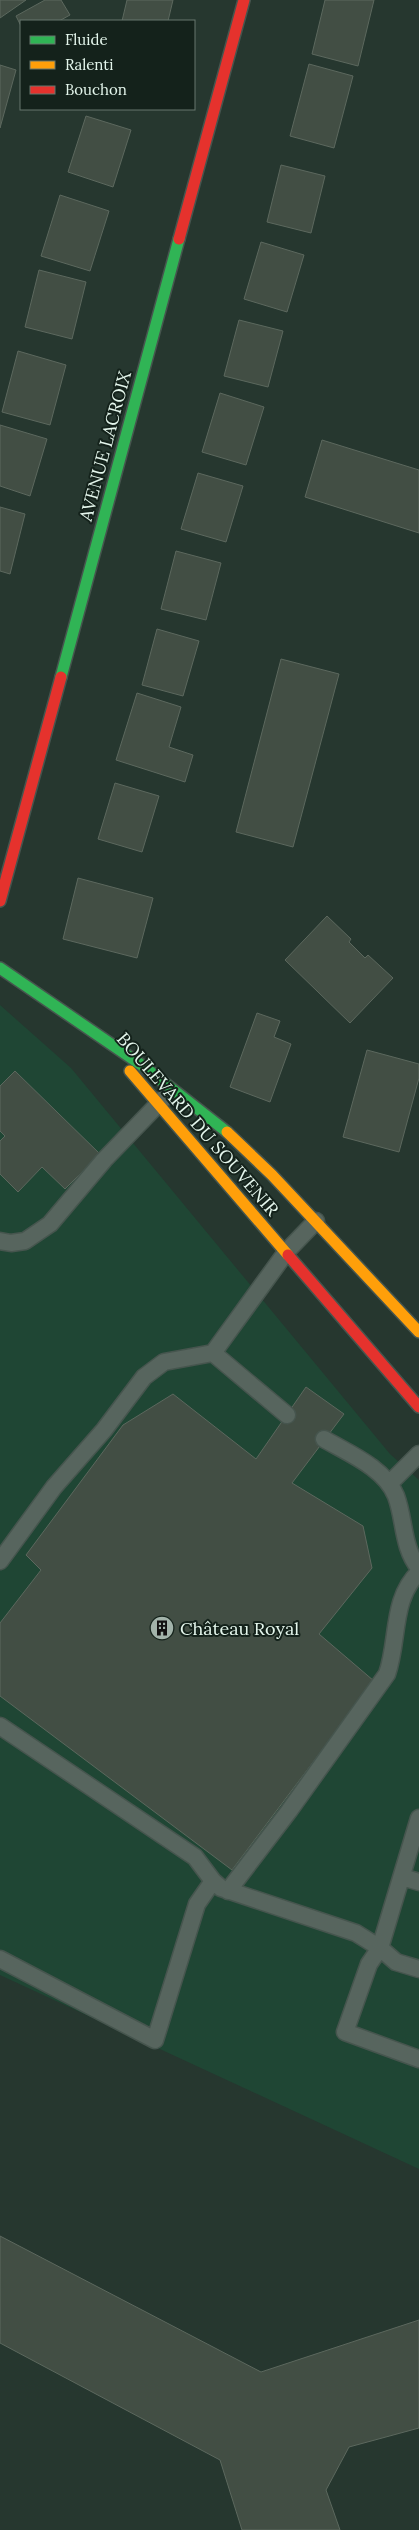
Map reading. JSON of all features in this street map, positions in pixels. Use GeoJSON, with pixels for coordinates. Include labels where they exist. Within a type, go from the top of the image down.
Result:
{"type":"FeatureCollection","features":[{"type":"Feature","properties":{"kind":"street","name":"AVENUE LACROIX"},"geometry":{"type":"LineString","coordinates":[[0,901],[244,0]]}},
{"type":"Feature","properties":{"kind":"street"},"geometry":{"type":"LineString","coordinates":[[0,968],[98,1037]]}},
{"type":"Feature","properties":{"kind":"street","name":"BOULEVARD DU SOUVENIR"},"geometry":{"type":"LineString","coordinates":[[98,1037],[174,1089],[236,1139],[316,1221],[419,1332]]}},
{"type":"Feature","properties":{"kind":"street","name":"BOULEVARD DU SOUVENIR"},"geometry":{"type":"LineString","coordinates":[[98,1037],[159,1103],[419,1406]]}},
{"type":"Feature","properties":{"kind":"lane"},"geometry":{"type":"LineString","coordinates":[[0,829],[18,835]]}},
{"type":"Feature","properties":{"kind":"lane"},"geometry":{"type":"LineString","coordinates":[[0,1241],[11,1243],[25,1241],[50,1224],[104,1160],[174,1089]]}},
{"type":"Feature","properties":{"kind":"lane"},"geometry":{"type":"LineString","coordinates":[[0,1561],[54,1487],[104,1430],[144,1377],[164,1362],[213,1353],[287,1251],[316,1221]]}},
{"type":"Feature","properties":{"kind":"lane"},"geometry":{"type":"LineString","coordinates":[[213,1353],[287,1415]]}},
{"type":"Feature","properties":{"kind":"lane"},"geometry":{"type":"LineString","coordinates":[[228,1891],[289,1811],[387,1674],[391,1661],[400,1603],[409,1582],[419,1570],[412,1558],[395,1495],[389,1484],[372,1468],[324,1439]]}},
{"type":"Feature","properties":{"kind":"lane"},"geometry":{"type":"LineString","coordinates":[[389,1484],[419,1454]]}},
{"type":"Feature","properties":{"kind":"lane"},"geometry":{"type":"LineString","coordinates":[[0,1726],[195,1857],[213,1882],[228,1891],[356,1933],[380,1948],[396,1962],[419,1969]]}},
{"type":"Feature","properties":{"kind":"lane"},"geometry":{"type":"LineString","coordinates":[[419,1818],[380,1948],[369,1964],[345,2032],[419,2059]]}},
{"type":"Feature","properties":{"kind":"lane"},"geometry":{"type":"LineString","coordinates":[[402,1877],[419,1882]]}},
{"type":"Feature","properties":{"kind":"lane"},"geometry":{"type":"LineString","coordinates":[[0,1959],[155,2040],[197,1904],[213,1882]]}},
{"type":"Feature","properties":{"kind":"shaded area"},"geometry":{"type":"Polygon","coordinates":[[[0,1005],[71,1068],[390,1454],[419,1480],[419,2169],[0,1975],[0,1005]]]}},
{"type":"Feature","properties":{"kind":"building"},"geometry":{"type":"Polygon","coordinates":[[[0,0],[26,0],[0,18],[0,0]]]}},
{"type":"Feature","properties":{"kind":"building"},"geometry":{"type":"Polygon","coordinates":[[[45,0],[61,0],[70,15],[61,20],[20,20],[20,24],[16,16],[45,0]]]}},
{"type":"Feature","properties":{"kind":"building"},"geometry":{"type":"Polygon","coordinates":[[[127,0],[173,0],[168,20],[122,20],[127,0]]]}},
{"type":"Feature","properties":{"kind":"building"},"geometry":{"type":"Polygon","coordinates":[[[325,0],[374,0],[358,66],[312,54],[325,0]]]}},
{"type":"Feature","properties":{"kind":"building"},"geometry":{"type":"Polygon","coordinates":[[[309,64],[353,76],[334,148],[290,136],[309,64]]]}},
{"type":"Feature","properties":{"kind":"building"},"geometry":{"type":"Polygon","coordinates":[[[0,65],[16,70],[0,128],[0,65]]]}},
{"type":"Feature","properties":{"kind":"building"},"geometry":{"type":"Polygon","coordinates":[[[86,116],[131,130],[113,187],[68,172],[86,116]]]}},
{"type":"Feature","properties":{"kind":"building"},"geometry":{"type":"Polygon","coordinates":[[[281,165],[325,176],[311,233],[267,222],[281,165]]]}},
{"type":"Feature","properties":{"kind":"building"},"geometry":{"type":"Polygon","coordinates":[[[60,195],[109,211],[90,271],[41,256],[60,195]]]}},
{"type":"Feature","properties":{"kind":"building"},"geometry":{"type":"Polygon","coordinates":[[[261,242],[304,255],[287,312],[244,299],[261,242]]]}},
{"type":"Feature","properties":{"kind":"building"},"geometry":{"type":"Polygon","coordinates":[[[39,270],[86,282],[72,339],[25,327],[39,270]]]}},
{"type":"Feature","properties":{"kind":"building"},"geometry":{"type":"Polygon","coordinates":[[[239,320],[283,331],[268,387],[224,376],[239,320]]]}},
{"type":"Feature","properties":{"kind":"building"},"geometry":{"type":"Polygon","coordinates":[[[18,351],[66,365],[50,425],[2,412],[18,351]]]}},
{"type":"Feature","properties":{"kind":"building"},"geometry":{"type":"Polygon","coordinates":[[[220,393],[264,407],[246,465],[202,452],[220,393]]]}},
{"type":"Feature","properties":{"kind":"building"},"geometry":{"type":"Polygon","coordinates":[[[0,425],[47,439],[30,496],[0,486],[0,425]]]}},
{"type":"Feature","properties":{"kind":"building"},"geometry":{"type":"Polygon","coordinates":[[[322,440],[419,470],[419,533],[305,497],[322,440]]]}},
{"type":"Feature","properties":{"kind":"building"},"geometry":{"type":"Polygon","coordinates":[[[198,473],[243,486],[226,542],[181,529],[198,473]]]}},
{"type":"Feature","properties":{"kind":"building"},"geometry":{"type":"Polygon","coordinates":[[[0,507],[25,514],[10,574],[0,571],[0,507]]]}},
{"type":"Feature","properties":{"kind":"building"},"geometry":{"type":"Polygon","coordinates":[[[176,551],[221,563],[206,620],[161,609],[176,551]]]}},
{"type":"Feature","properties":{"kind":"building"},"geometry":{"type":"Polygon","coordinates":[[[157,629],[199,641],[183,696],[142,685],[157,629]]]}},
{"type":"Feature","properties":{"kind":"building"},"geometry":{"type":"Polygon","coordinates":[[[281,659],[339,674],[293,847],[236,832],[281,659]]]}},
{"type":"Feature","properties":{"kind":"building"},"geometry":{"type":"Polygon","coordinates":[[[137,693],[181,707],[169,747],[193,755],[185,782],[116,760],[137,693]]]}},
{"type":"Feature","properties":{"kind":"building"},"geometry":{"type":"Polygon","coordinates":[[[115,783],[159,796],[142,852],[98,839],[115,783]]]}},
{"type":"Feature","properties":{"kind":"building"},"geometry":{"type":"Polygon","coordinates":[[[78,878],[153,898],[137,958],[63,939],[78,878]]]}},
{"type":"Feature","properties":{"kind":"building"},"geometry":{"type":"Polygon","coordinates":[[[327,916],[351,939],[349,942],[365,958],[368,955],[393,978],[350,1023],[285,960],[327,916]]]}},
{"type":"Feature","properties":{"kind":"building"},"geometry":{"type":"Polygon","coordinates":[[[257,1013],[280,1021],[274,1037],[291,1044],[270,1102],[230,1087],[257,1013]]]}},
{"type":"Feature","properties":{"kind":"building"},"geometry":{"type":"Polygon","coordinates":[[[367,1050],[419,1064],[419,1078],[399,1152],[343,1137],[367,1050]]]}},
{"type":"Feature","properties":{"kind":"building"},"geometry":{"type":"Polygon","coordinates":[[[15,1071],[100,1154],[65,1189],[42,1167],[18,1192],[0,1174],[0,1141],[5,1136],[0,1131],[0,1086],[15,1071]]]}},
{"type":"Feature","properties":{"kind":"building","name":"Château Royal"},"geometry":{"type":"Polygon","coordinates":[[[306,1387],[344,1414],[292,1483],[363,1526],[372,1568],[319,1634],[374,1681],[232,1870],[0,1696],[0,1623],[41,1570],[26,1555],[123,1425],[173,1394],[256,1459],[306,1387]]]}},
{"type":"Feature","properties":{"kind":"building"},"geometry":{"type":"Polygon","coordinates":[[[0,2236],[261,2372],[419,2320],[419,2428],[349,2447],[326,2490],[340,2530],[242,2530],[220,2460],[0,2343],[0,2236]]]}},
{"type":"Feature","properties":{"kind":"traffic: fast"},"geometry":{"type":"LineString","coordinates":[[61,677],[179,239]]}},
{"type":"Feature","properties":{"kind":"traffic: fast"},"geometry":{"type":"LineString","coordinates":[[0,968],[143,1066],[227,1132]]}},
{"type":"Feature","properties":{"kind":"traffic: slow"},"geometry":{"type":"LineString","coordinates":[[130,1071],[288,1255]]}},
{"type":"Feature","properties":{"kind":"traffic: slow"},"geometry":{"type":"LineString","coordinates":[[227,1132],[272,1175],[419,1332]]}},
{"type":"Feature","properties":{"kind":"traffic: jam"},"geometry":{"type":"LineString","coordinates":[[179,239],[244,0]]}},
{"type":"Feature","properties":{"kind":"traffic: jam"},"geometry":{"type":"LineString","coordinates":[[0,901],[61,677]]}},
{"type":"Feature","properties":{"kind":"traffic: jam"},"geometry":{"type":"LineString","coordinates":[[288,1255],[419,1407]]}},
{"type":"Feature","properties":{"kind":"place","name":"Château Royal"},"geometry":{"type":"Point","coordinates":[162,1628]}}]}
